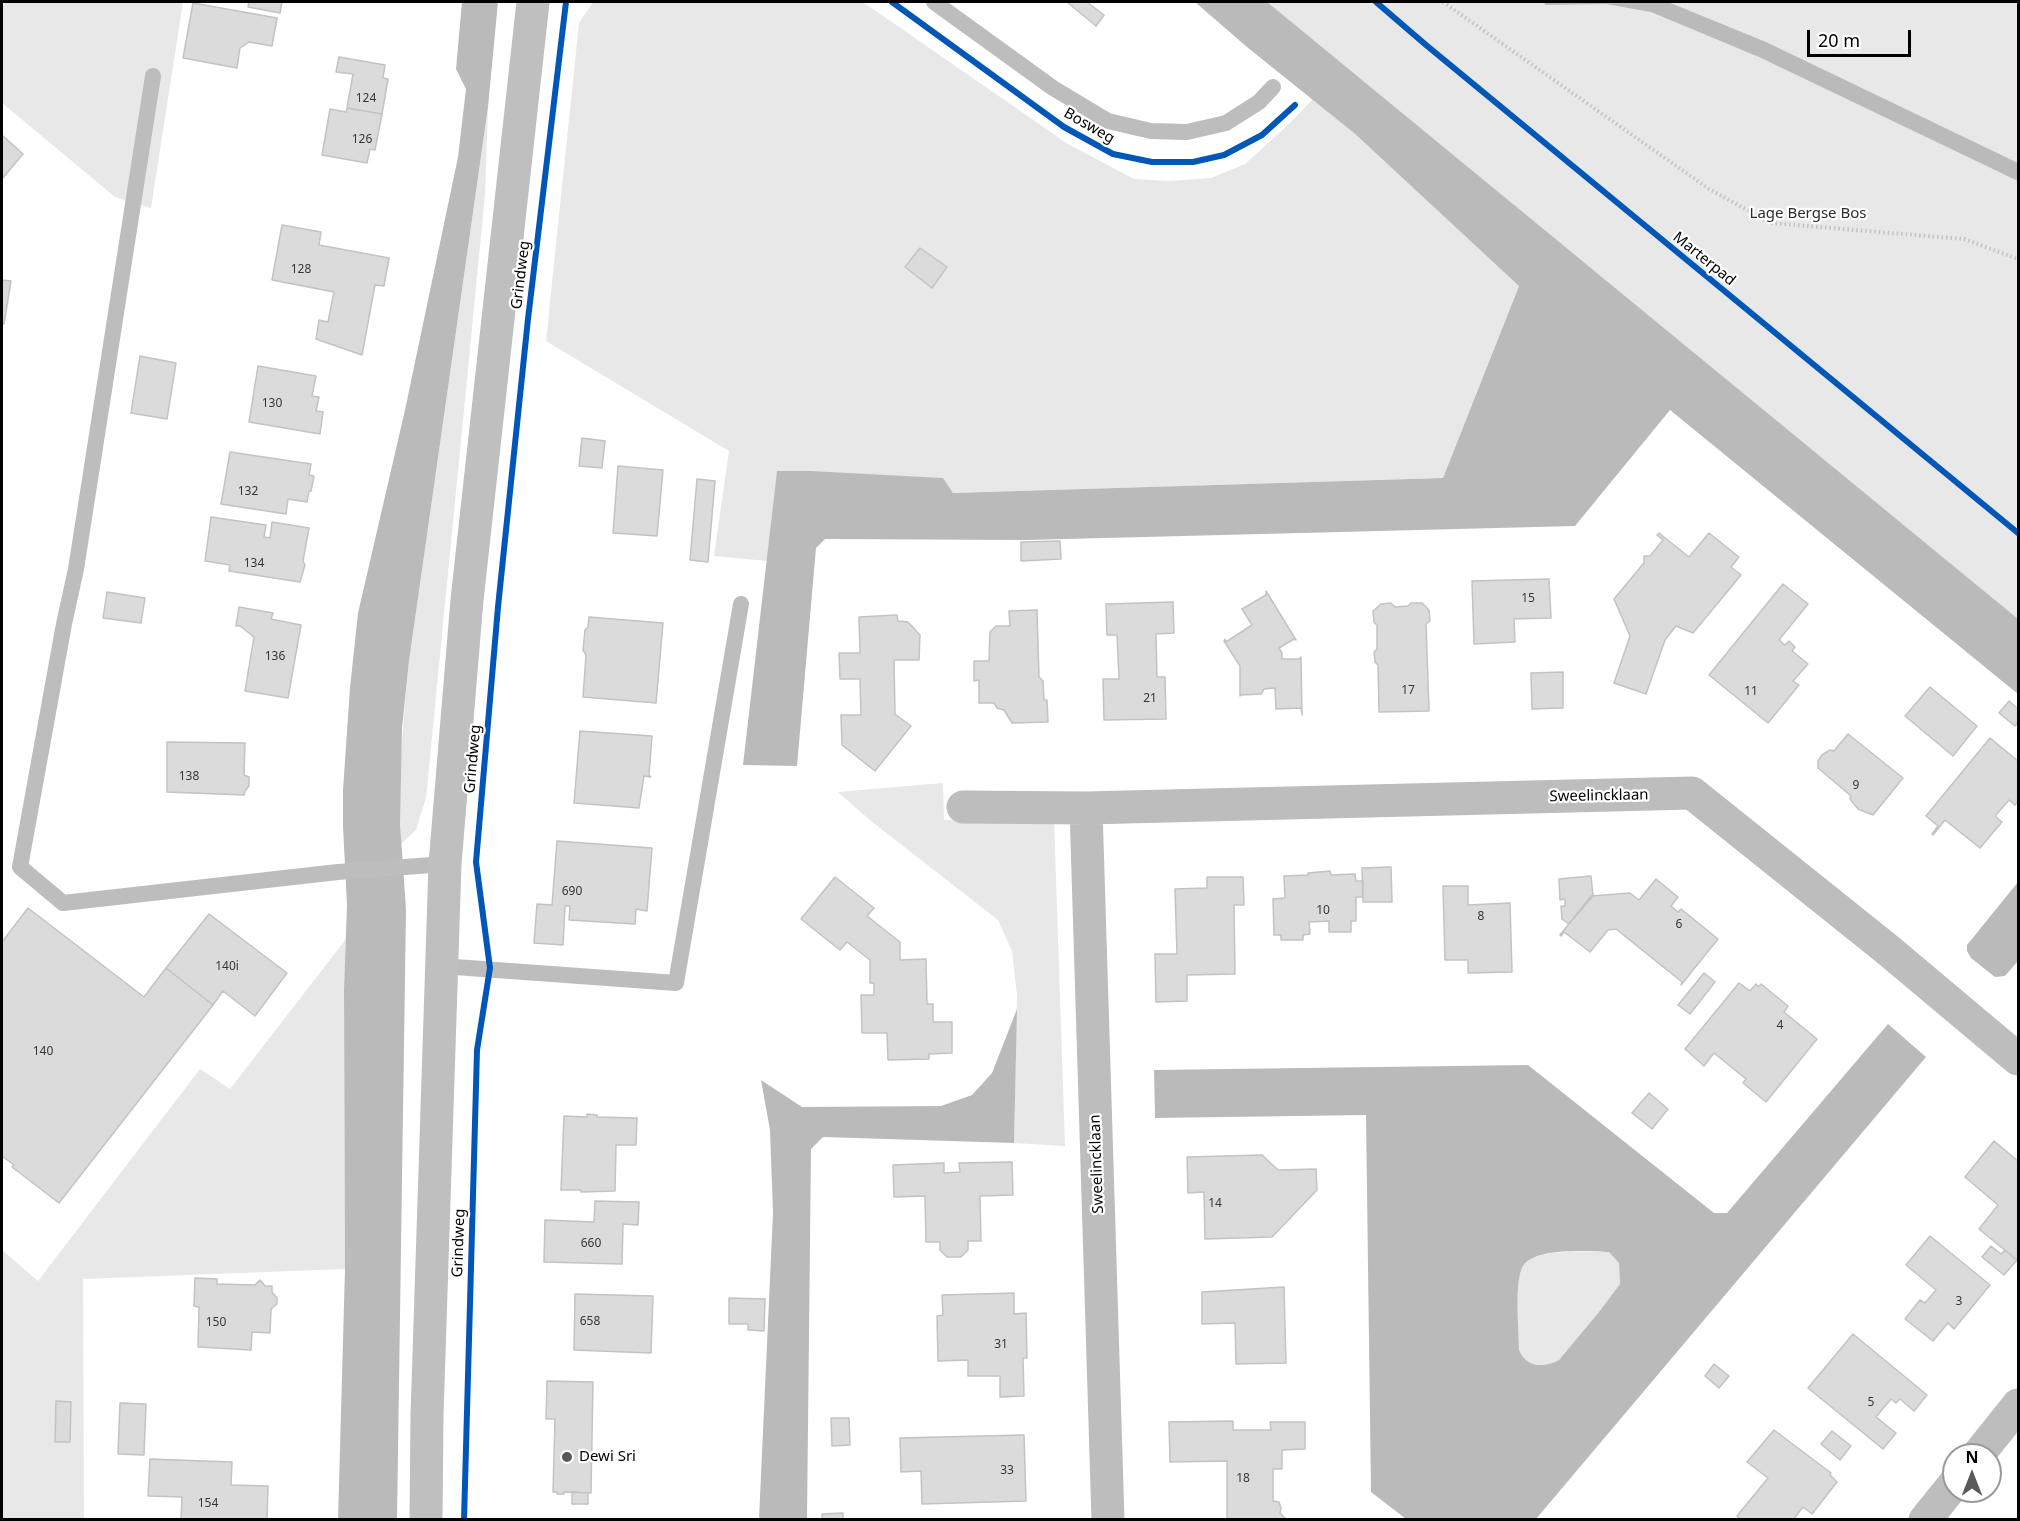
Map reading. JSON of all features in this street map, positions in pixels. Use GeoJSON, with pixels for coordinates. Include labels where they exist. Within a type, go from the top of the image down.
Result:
{"type":"FeatureCollection","features":[{"type":"Feature","properties":{"kind":"street","name":"Grindweg"},"geometry":{"type":"LineString","coordinates":[[426,1520],[427,1404],[441,966],[433,865],[467,600],[533,2]]}},
{"type":"Feature","properties":{"kind":"street","name":"Sweelincklaan"},"geometry":{"type":"LineString","coordinates":[[963,807],[1086,808],[1692,793],[1888,950],[2019,1059]]}},
{"type":"Feature","properties":{"kind":"street","name":"Sweelincklaan"},"geometry":{"type":"LineString","coordinates":[[1086,808],[1108,1520]]}},
{"type":"Feature","properties":{"kind":"street"},"geometry":{"type":"LineString","coordinates":[[1988,1443],[2019,1405]]}},
{"type":"Feature","properties":{"kind":"street"},"geometry":{"type":"LineString","coordinates":[[1925,1520],[1942,1499]]}},
{"type":"Feature","properties":{"kind":"lane","name":"Bosweg"},"geometry":{"type":"LineString","coordinates":[[934,2],[1053,88],[1108,121],[1151,131],[1187,132],[1226,123],[1259,102],[1273,87]]}},
{"type":"Feature","properties":{"kind":"lane"},"geometry":{"type":"LineString","coordinates":[[153,76],[76,569],[63,624],[20,867],[63,903],[338,872],[433,865]]}},
{"type":"Feature","properties":{"kind":"lane"},"geometry":{"type":"LineString","coordinates":[[441,966],[676,983],[741,604]]}},
{"type":"Feature","properties":{"kind":"path"},"geometry":{"type":"LineString","coordinates":[[1443,2],[1709,189],[1771,223],[1964,239],[2019,259]]}},
{"type":"Feature","properties":{"kind":"green space"},"geometry":{"type":"Polygon","coordinates":[[[2,2],[183,2],[151,208],[115,197],[2,103],[2,2]]]}},
{"type":"Feature","properties":{"kind":"green space"},"geometry":{"type":"Polygon","coordinates":[[[593,2],[863,2],[1068,144],[1134,179],[1169,181],[1211,178],[1245,164],[1313,99],[1354,133],[1519,286],[1443,478],[953,493],[943,478],[777,471],[767,561],[714,556],[729,451],[546,341],[579,23],[593,2]]]}},
{"type":"Feature","properties":{"kind":"green space","name":"Lage Bergse Bos"},"geometry":{"type":"Polygon","coordinates":[[[1245,2],[2018,2],[2018,651],[1245,2]]]}},
{"type":"Feature","properties":{"kind":"green space"},"geometry":{"type":"Polygon","coordinates":[[[488,107],[485,195],[426,798],[416,830],[401,844],[400,775],[409,661],[488,107]]]}},
{"type":"Feature","properties":{"kind":"green space"},"geometry":{"type":"Polygon","coordinates":[[[943,783],[944,820],[1054,819],[1065,1146],[1014,1143],[1017,995],[1012,951],[998,920],[871,821],[838,792],[943,783]]]}},
{"type":"Feature","properties":{"kind":"green space"},"geometry":{"type":"Polygon","coordinates":[[[346,939],[344,989],[345,1269],[83,1279],[84,1519],[2,1519],[2,1250],[38,1281],[200,1069],[230,1089],[346,939]]]}},
{"type":"Feature","properties":{"kind":"green space"},"geometry":{"type":"Polygon","coordinates":[[[1609,1252],[1619,1262],[1620,1284],[1599,1312],[1559,1360],[1536,1365],[1526,1360],[1519,1350],[1518,1319],[1519,1282],[1523,1266],[1529,1260],[1550,1253],[1609,1252]]]}},
{"type":"Feature","properties":{"kind":"shaded area"},"geometry":{"type":"Polygon","coordinates":[[[462,2],[498,2],[488,107],[409,661],[402,728],[400,824],[406,909],[397,1519],[338,1520],[345,1269],[344,989],[347,905],[343,790],[350,688],[358,613],[405,410],[458,157],[466,89],[456,69],[462,2]]]}},
{"type":"Feature","properties":{"kind":"shaded area"},"geometry":{"type":"Polygon","coordinates":[[[1195,2],[1267,2],[2018,619],[2018,694],[1670,410],[1575,526],[1026,540],[825,539],[816,548],[797,766],[743,765],[777,471],[943,478],[953,493],[1443,478],[1519,286],[1354,133],[1195,2]]]}},
{"type":"Feature","properties":{"kind":"shaded area"},"geometry":{"type":"Polygon","coordinates":[[[1544,2],[1668,2],[1766,42],[2018,163],[2018,181],[1759,57],[1651,12],[1606,4],[1545,5],[1544,2]]]}},
{"type":"Feature","properties":{"kind":"shaded area"},"geometry":{"type":"Polygon","coordinates":[[[2018,882],[2018,961],[2005,976],[1995,977],[1971,958],[1967,945],[2018,882]]]}},
{"type":"Feature","properties":{"kind":"shaded area"},"geometry":{"type":"Polygon","coordinates":[[[1017,1009],[1014,1143],[823,1137],[811,1149],[807,1519],[759,1519],[773,1213],[770,1130],[761,1080],[802,1107],[941,1106],[972,1095],[992,1073],[1017,1009]]]}},
{"type":"Feature","properties":{"kind":"shaded area"},"geometry":{"type":"Polygon","coordinates":[[[1888,1024],[1926,1057],[1536,1519],[1406,1519],[1371,1492],[1366,1115],[1155,1118],[1154,1070],[1528,1065],[1714,1213],[1727,1213],[1888,1024]],[[1576,1251],[1539,1256],[1529,1260],[1523,1266],[1519,1282],[1518,1319],[1519,1350],[1526,1360],[1541,1365],[1559,1360],[1620,1284],[1619,1263],[1609,1252],[1576,1251]]]}},
{"type":"Feature","properties":{"kind":"building"},"geometry":{"type":"Polygon","coordinates":[[[249,2],[282,2],[280,13],[248,7],[249,2]]]}},
{"type":"Feature","properties":{"kind":"building"},"geometry":{"type":"Polygon","coordinates":[[[1067,2],[1087,2],[1104,15],[1096,26],[1067,2]]]}},
{"type":"Feature","properties":{"kind":"building"},"geometry":{"type":"Polygon","coordinates":[[[193,3],[277,18],[272,46],[249,42],[240,48],[237,68],[183,58],[193,3]]]}},
{"type":"Feature","properties":{"kind":"building"},"geometry":{"type":"Polygon","coordinates":[[[339,57],[385,65],[383,78],[388,79],[382,114],[347,108],[353,74],[336,72],[339,57]]]}},
{"type":"Feature","properties":{"kind":"building"},"geometry":{"type":"Polygon","coordinates":[[[347,108],[382,114],[375,150],[370,149],[367,163],[322,155],[330,109],[346,112],[347,108]]]}},
{"type":"Feature","properties":{"kind":"building"},"geometry":{"type":"Polygon","coordinates":[[[2,135],[23,154],[2,179],[2,135]]]}},
{"type":"Feature","properties":{"kind":"building"},"geometry":{"type":"Polygon","coordinates":[[[282,225],[321,232],[319,245],[389,258],[384,286],[375,285],[362,355],[316,339],[319,320],[328,322],[334,292],[272,280],[282,225]]]}},
{"type":"Feature","properties":{"kind":"building"},"geometry":{"type":"Polygon","coordinates":[[[920,248],[947,267],[932,288],[905,267],[920,248]]]}},
{"type":"Feature","properties":{"kind":"building"},"geometry":{"type":"Polygon","coordinates":[[[2,280],[11,281],[4,324],[2,324],[2,280]]]}},
{"type":"Feature","properties":{"kind":"building"},"geometry":{"type":"Polygon","coordinates":[[[140,356],[176,363],[167,419],[131,413],[140,356]]]}},
{"type":"Feature","properties":{"kind":"building"},"geometry":{"type":"Polygon","coordinates":[[[258,366],[316,376],[312,396],[319,397],[316,411],[323,412],[320,434],[249,422],[258,366]]]}},
{"type":"Feature","properties":{"kind":"building"},"geometry":{"type":"Polygon","coordinates":[[[582,438],[605,441],[602,468],[579,466],[582,438]]]}},
{"type":"Feature","properties":{"kind":"building"},"geometry":{"type":"Polygon","coordinates":[[[230,452],[311,464],[309,475],[314,476],[307,502],[288,499],[286,514],[221,504],[230,452]]]}},
{"type":"Feature","properties":{"kind":"building"},"geometry":{"type":"Polygon","coordinates":[[[618,466],[663,470],[657,536],[613,533],[618,466]]]}},
{"type":"Feature","properties":{"kind":"building"},"geometry":{"type":"Polygon","coordinates":[[[697,479],[715,481],[708,562],[690,560],[697,479]]]}},
{"type":"Feature","properties":{"kind":"building"},"geometry":{"type":"Polygon","coordinates":[[[211,517],[266,525],[264,537],[270,538],[272,522],[309,528],[303,561],[305,565],[300,582],[229,571],[230,565],[205,561],[211,517]]]}},
{"type":"Feature","properties":{"kind":"building"},"geometry":{"type":"Polygon","coordinates":[[[1659,533],[1689,557],[1709,533],[1739,557],[1731,567],[1741,575],[1693,633],[1676,626],[1665,640],[1646,694],[1614,683],[1630,636],[1614,599],[1644,563],[1644,556],[1650,556],[1663,540],[1657,535],[1659,533]]]}},
{"type":"Feature","properties":{"kind":"building"},"geometry":{"type":"Polygon","coordinates":[[[1060,541],[1061,559],[1021,561],[1021,542],[1060,541]]]}},
{"type":"Feature","properties":{"kind":"building"},"geometry":{"type":"Polygon","coordinates":[[[1549,579],[1551,618],[1514,619],[1515,642],[1474,644],[1472,581],[1549,579]]]}},
{"type":"Feature","properties":{"kind":"building"},"geometry":{"type":"Polygon","coordinates":[[[1783,584],[1808,604],[1779,640],[1785,645],[1789,641],[1795,647],[1792,651],[1808,664],[1793,681],[1799,685],[1768,723],[1709,675],[1783,584]]]}},
{"type":"Feature","properties":{"kind":"building"},"geometry":{"type":"Polygon","coordinates":[[[1266,591],[1296,640],[1279,648],[1282,659],[1301,657],[1302,715],[1301,708],[1276,709],[1275,688],[1264,689],[1261,694],[1240,696],[1240,666],[1224,641],[1225,639],[1226,642],[1252,625],[1242,609],[1266,595],[1266,591]]]}},
{"type":"Feature","properties":{"kind":"building"},"geometry":{"type":"Polygon","coordinates":[[[107,592],[145,598],[141,623],[103,618],[107,592]]]}},
{"type":"Feature","properties":{"kind":"building"},"geometry":{"type":"Polygon","coordinates":[[[1173,602],[1174,633],[1156,634],[1157,677],[1165,677],[1166,719],[1104,720],[1103,679],[1119,679],[1117,635],[1107,635],[1106,604],[1173,602]]]}},
{"type":"Feature","properties":{"kind":"building"},"geometry":{"type":"Polygon","coordinates":[[[1391,603],[1395,607],[1422,603],[1429,610],[1430,621],[1426,624],[1429,711],[1379,712],[1378,665],[1375,662],[1374,652],[1377,649],[1377,625],[1374,622],[1373,611],[1381,604],[1391,603]]]}},
{"type":"Feature","properties":{"kind":"building"},"geometry":{"type":"Polygon","coordinates":[[[239,607],[273,613],[271,619],[301,625],[288,698],[245,691],[254,637],[240,626],[236,626],[239,607]]]}},
{"type":"Feature","properties":{"kind":"building"},"geometry":{"type":"Polygon","coordinates":[[[1037,610],[1039,677],[1043,681],[1044,700],[1047,700],[1048,722],[1012,723],[1004,710],[997,708],[994,703],[979,703],[979,680],[974,681],[974,661],[989,661],[990,632],[996,626],[1010,626],[1009,611],[1037,610]]]}},
{"type":"Feature","properties":{"kind":"building"},"geometry":{"type":"Polygon","coordinates":[[[897,615],[898,621],[908,622],[920,635],[919,660],[894,660],[895,714],[911,726],[875,771],[842,745],[841,715],[861,715],[860,679],[840,679],[839,653],[860,653],[859,617],[897,615]]]}},
{"type":"Feature","properties":{"kind":"building"},"geometry":{"type":"Polygon","coordinates":[[[589,617],[663,623],[656,703],[583,697],[586,655],[583,650],[589,617]]]}},
{"type":"Feature","properties":{"kind":"building"},"geometry":{"type":"Polygon","coordinates":[[[1563,672],[1563,708],[1532,709],[1531,673],[1563,672]]]}},
{"type":"Feature","properties":{"kind":"building"},"geometry":{"type":"Polygon","coordinates":[[[1930,687],[1977,726],[1953,756],[1905,716],[1930,687]]]}},
{"type":"Feature","properties":{"kind":"building"},"geometry":{"type":"Polygon","coordinates":[[[2009,701],[2018,709],[2018,722],[2015,726],[1999,713],[2009,701]]]}},
{"type":"Feature","properties":{"kind":"building"},"geometry":{"type":"Polygon","coordinates":[[[580,731],[652,736],[649,775],[651,777],[644,776],[639,808],[574,803],[580,731]]]}},
{"type":"Feature","properties":{"kind":"building"},"geometry":{"type":"Polygon","coordinates":[[[1848,734],[1903,778],[1873,815],[1858,809],[1850,799],[1851,796],[1818,768],[1818,761],[1822,755],[1830,750],[1834,751],[1848,734]]]}},
{"type":"Feature","properties":{"kind":"building"},"geometry":{"type":"Polygon","coordinates":[[[1990,738],[2018,761],[2018,801],[2015,805],[2009,800],[1995,816],[2002,822],[1980,848],[1945,820],[1933,835],[1938,826],[1926,816],[1990,738]]]}},
{"type":"Feature","properties":{"kind":"building"},"geometry":{"type":"Polygon","coordinates":[[[167,742],[245,743],[244,775],[249,777],[249,786],[244,795],[167,792],[167,742]]]}},
{"type":"Feature","properties":{"kind":"building"},"geometry":{"type":"Polygon","coordinates":[[[557,841],[652,848],[647,911],[636,909],[635,924],[569,920],[570,906],[565,906],[563,945],[534,943],[537,904],[552,905],[557,841]]]}},
{"type":"Feature","properties":{"kind":"building"},"geometry":{"type":"Polygon","coordinates":[[[1391,867],[1392,902],[1363,902],[1362,868],[1391,867]]]}},
{"type":"Feature","properties":{"kind":"building"},"geometry":{"type":"Polygon","coordinates":[[[1330,871],[1331,875],[1355,874],[1356,881],[1363,881],[1363,897],[1356,897],[1356,921],[1351,921],[1351,932],[1329,932],[1329,921],[1309,922],[1310,934],[1303,935],[1303,940],[1281,940],[1281,935],[1274,935],[1273,899],[1285,898],[1284,876],[1330,871]]]}},
{"type":"Feature","properties":{"kind":"building"},"geometry":{"type":"Polygon","coordinates":[[[1591,876],[1593,896],[1569,924],[1562,919],[1561,906],[1565,906],[1565,899],[1560,900],[1559,879],[1591,876]]]}},
{"type":"Feature","properties":{"kind":"building"},"geometry":{"type":"Polygon","coordinates":[[[835,877],[874,908],[867,916],[900,942],[900,960],[926,959],[927,1004],[933,1004],[933,1022],[952,1022],[952,1053],[929,1054],[929,1059],[888,1060],[887,1033],[862,1033],[861,995],[874,995],[874,983],[870,983],[870,960],[847,942],[840,950],[801,919],[835,877]]]}},
{"type":"Feature","properties":{"kind":"building"},"geometry":{"type":"Polygon","coordinates":[[[1207,877],[1243,877],[1244,905],[1234,905],[1235,974],[1187,975],[1187,1001],[1156,1002],[1155,954],[1177,954],[1175,889],[1207,888],[1207,877]]]}},
{"type":"Feature","properties":{"kind":"building"},"geometry":{"type":"Polygon","coordinates":[[[1656,879],[1678,897],[1671,906],[1678,912],[1681,909],[1718,939],[1681,985],[1682,982],[1616,929],[1608,930],[1590,952],[1564,932],[1560,935],[1591,896],[1630,893],[1639,900],[1656,879]]]}},
{"type":"Feature","properties":{"kind":"building"},"geometry":{"type":"Polygon","coordinates":[[[1443,886],[1468,886],[1468,905],[1510,903],[1512,972],[1468,973],[1468,960],[1445,960],[1443,886]]]}},
{"type":"Feature","properties":{"kind":"building"},"geometry":{"type":"Polygon","coordinates":[[[28,908],[144,997],[166,968],[213,1005],[59,1203],[12,1167],[14,1165],[2,1156],[2,942],[28,908]]]}},
{"type":"Feature","properties":{"kind":"building"},"geometry":{"type":"Polygon","coordinates":[[[209,914],[287,973],[255,1016],[223,991],[213,1005],[166,968],[209,914]]]}},
{"type":"Feature","properties":{"kind":"building"},"geometry":{"type":"Polygon","coordinates":[[[1704,973],[1715,982],[1690,1014],[1678,1005],[1704,973]]]}},
{"type":"Feature","properties":{"kind":"building"},"geometry":{"type":"Polygon","coordinates":[[[1739,983],[1750,991],[1756,984],[1758,987],[1761,984],[1788,1006],[1784,1012],[1817,1039],[1766,1102],[1743,1083],[1746,1079],[1714,1053],[1704,1066],[1685,1049],[1739,983]]]}},
{"type":"Feature","properties":{"kind":"building"},"geometry":{"type":"Polygon","coordinates":[[[1649,1093],[1668,1109],[1652,1129],[1632,1113],[1649,1093]]]}},
{"type":"Feature","properties":{"kind":"building"},"geometry":{"type":"Polygon","coordinates":[[[587,1114],[597,1115],[597,1117],[637,1118],[636,1145],[616,1145],[615,1191],[561,1190],[564,1116],[587,1117],[587,1114]]]}},
{"type":"Feature","properties":{"kind":"building"},"geometry":{"type":"Polygon","coordinates":[[[1994,1141],[2018,1161],[2018,1261],[1979,1229],[1998,1205],[1965,1177],[1994,1141]]]}},
{"type":"Feature","properties":{"kind":"building"},"geometry":{"type":"Polygon","coordinates":[[[1262,1155],[1278,1170],[1316,1169],[1317,1190],[1272,1237],[1205,1239],[1204,1192],[1188,1193],[1187,1157],[1262,1155]]]}},
{"type":"Feature","properties":{"kind":"building"},"geometry":{"type":"Polygon","coordinates":[[[1012,1162],[1013,1195],[980,1196],[981,1241],[968,1241],[968,1250],[961,1257],[947,1257],[940,1250],[940,1242],[926,1242],[925,1196],[894,1197],[893,1165],[944,1163],[944,1173],[960,1172],[959,1163],[1012,1162]]]}},
{"type":"Feature","properties":{"kind":"building"},"geometry":{"type":"Polygon","coordinates":[[[595,1201],[639,1202],[638,1225],[623,1224],[622,1264],[544,1262],[545,1220],[594,1222],[595,1201]]]}},
{"type":"Feature","properties":{"kind":"building"},"geometry":{"type":"Polygon","coordinates":[[[1930,1236],[1990,1285],[1954,1329],[1948,1323],[1933,1341],[1905,1319],[1920,1300],[1925,1303],[1936,1290],[1906,1265],[1930,1236]]]}},
{"type":"Feature","properties":{"kind":"building"},"geometry":{"type":"Polygon","coordinates":[[[1991,1246],[2001,1254],[2005,1250],[2017,1260],[2004,1275],[1982,1257],[1991,1246]]]}},
{"type":"Feature","properties":{"kind":"building"},"geometry":{"type":"Polygon","coordinates":[[[195,1278],[217,1279],[217,1284],[255,1285],[260,1280],[265,1286],[272,1286],[277,1304],[271,1309],[270,1333],[252,1332],[251,1350],[198,1347],[199,1307],[194,1306],[195,1278]]]}},
{"type":"Feature","properties":{"kind":"building"},"geometry":{"type":"Polygon","coordinates":[[[1284,1287],[1286,1363],[1236,1364],[1235,1323],[1202,1324],[1202,1292],[1284,1287]]]}},
{"type":"Feature","properties":{"kind":"building"},"geometry":{"type":"Polygon","coordinates":[[[1014,1293],[1014,1314],[1026,1313],[1027,1358],[1023,1358],[1024,1396],[1000,1397],[1000,1376],[968,1376],[968,1360],[938,1361],[937,1316],[943,1315],[942,1295],[1014,1293]]]}},
{"type":"Feature","properties":{"kind":"building"},"geometry":{"type":"Polygon","coordinates":[[[575,1294],[653,1296],[651,1353],[574,1350],[575,1294]]]}},
{"type":"Feature","properties":{"kind":"building"},"geometry":{"type":"Polygon","coordinates":[[[729,1298],[765,1299],[764,1331],[748,1330],[748,1324],[729,1324],[729,1298]]]}},
{"type":"Feature","properties":{"kind":"building"},"geometry":{"type":"Polygon","coordinates":[[[1853,1334],[1927,1395],[1914,1411],[1900,1399],[1896,1403],[1891,1399],[1876,1417],[1896,1433],[1883,1449],[1808,1388],[1853,1334]]]}},
{"type":"Feature","properties":{"kind":"building"},"geometry":{"type":"Polygon","coordinates":[[[1714,1364],[1729,1376],[1719,1388],[1705,1376],[1714,1364]]]}},
{"type":"Feature","properties":{"kind":"building"},"geometry":{"type":"Polygon","coordinates":[[[547,1381],[593,1382],[591,1493],[557,1494],[553,1492],[555,1419],[546,1419],[547,1381]]]}},
{"type":"Feature","properties":{"kind":"building"},"geometry":{"type":"Polygon","coordinates":[[[56,1401],[71,1402],[70,1442],[55,1442],[56,1401]]]}},
{"type":"Feature","properties":{"kind":"building"},"geometry":{"type":"Polygon","coordinates":[[[120,1403],[146,1404],[144,1455],[118,1454],[120,1403]]]}},
{"type":"Feature","properties":{"kind":"building"},"geometry":{"type":"Polygon","coordinates":[[[831,1418],[849,1418],[850,1445],[832,1446],[831,1418]]]}},
{"type":"Feature","properties":{"kind":"building"},"geometry":{"type":"Polygon","coordinates":[[[1233,1421],[1233,1430],[1271,1430],[1270,1422],[1305,1422],[1305,1449],[1282,1450],[1282,1469],[1273,1469],[1273,1501],[1279,1502],[1280,1513],[1287,1520],[1227,1520],[1227,1461],[1170,1462],[1169,1422],[1233,1421]]]}},
{"type":"Feature","properties":{"kind":"building"},"geometry":{"type":"Polygon","coordinates":[[[1774,1430],[1831,1473],[1830,1475],[1837,1482],[1812,1514],[1803,1507],[1793,1520],[1741,1520],[1737,1516],[1768,1478],[1747,1462],[1774,1430]]]}},
{"type":"Feature","properties":{"kind":"building"},"geometry":{"type":"Polygon","coordinates":[[[1832,1431],[1851,1446],[1840,1460],[1821,1444],[1832,1431]]]}},
{"type":"Feature","properties":{"kind":"building"},"geometry":{"type":"Polygon","coordinates":[[[1024,1435],[1026,1501],[922,1504],[921,1471],[901,1472],[900,1438],[1024,1435]]]}},
{"type":"Feature","properties":{"kind":"building"},"geometry":{"type":"Polygon","coordinates":[[[150,1459],[232,1462],[231,1485],[268,1486],[267,1520],[181,1520],[182,1497],[148,1496],[150,1459]]]}},
{"type":"Feature","properties":{"kind":"building"},"geometry":{"type":"Polygon","coordinates":[[[572,1492],[588,1493],[588,1504],[572,1504],[572,1492]]]}},
{"type":"Feature","properties":{"kind":"building"},"geometry":{"type":"Polygon","coordinates":[[[843,1513],[843,1520],[822,1520],[822,1514],[843,1513]]]}},
{"type":"Feature","properties":{"kind":"cycle path"},"geometry":{"type":"LineString","coordinates":[[464,1520],[477,1050],[490,968],[476,862],[498,607],[528,319],[566,2]]}},
{"type":"Feature","properties":{"kind":"cycle path"},"geometry":{"type":"LineString","coordinates":[[892,2],[1064,127],[1113,154],[1152,162],[1193,162],[1224,155],[1262,135],[1295,105]]}},
{"type":"Feature","properties":{"kind":"cycle path","name":"Marterpad"},"geometry":{"type":"LineString","coordinates":[[1376,2],[2018,533]]}},
{"type":"Feature","properties":{"kind":"place","name":"Dewi Sri"},"geometry":{"type":"Point","coordinates":[567,1457]}}]}
